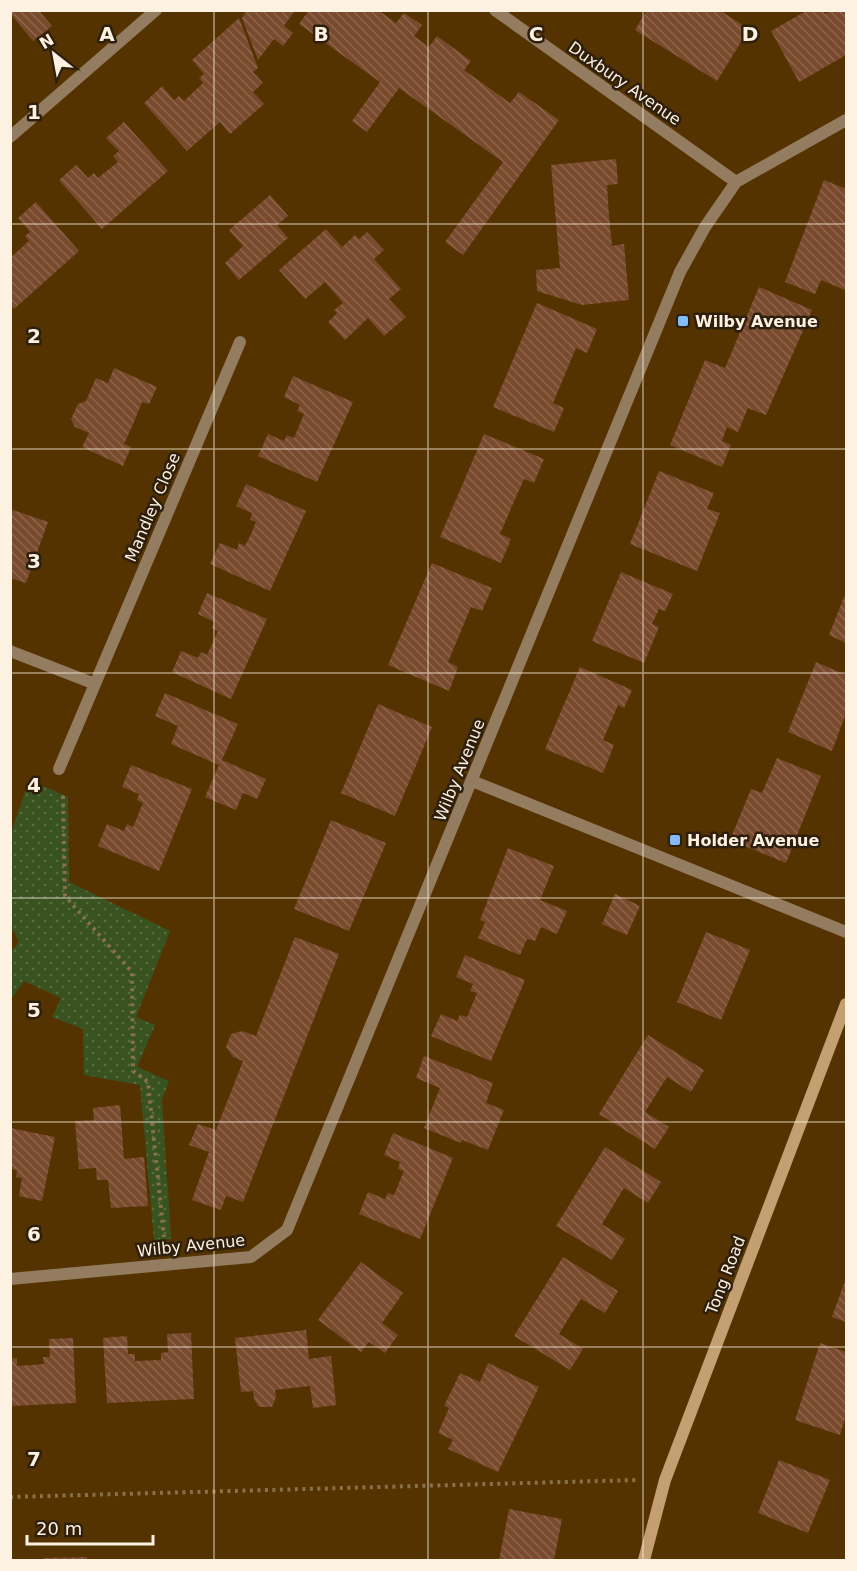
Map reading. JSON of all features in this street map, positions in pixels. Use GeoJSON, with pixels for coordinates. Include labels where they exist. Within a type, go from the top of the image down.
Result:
{"type":"FeatureCollection","features":[{"type":"Feature","properties":{"kind":"street"},"geometry":{"type":"LineString","coordinates":[[10,137],[156,10]]}},
{"type":"Feature","properties":{"kind":"street","name":"Duxbury Avenue"},"geometry":{"type":"LineString","coordinates":[[495,10],[736,182]]}},
{"type":"Feature","properties":{"kind":"street","name":"Wilby Avenue"},"geometry":{"type":"LineString","coordinates":[[10,1279],[251,1257],[286,1230],[680,272],[705,227],[736,182],[846,120]]}},
{"type":"Feature","properties":{"kind":"street","name":"Mandley Close"},"geometry":{"type":"LineString","coordinates":[[59,769],[240,342]]}},
{"type":"Feature","properties":{"kind":"street"},"geometry":{"type":"LineString","coordinates":[[10,651],[95,684]]}},
{"type":"Feature","properties":{"kind":"street"},"geometry":{"type":"LineString","coordinates":[[472,781],[846,932]]}},
{"type":"Feature","properties":{"kind":"street","name":"Tong Road"},"geometry":{"type":"LineString","coordinates":[[644,1560],[665,1480],[846,1004]]}},
{"type":"Feature","properties":{"kind":"path"},"geometry":{"type":"LineString","coordinates":[[59,769],[64,802],[65,896],[132,972],[133,1071],[148,1082],[167,1265]]}},
{"type":"Feature","properties":{"kind":"path"},"geometry":{"type":"LineString","coordinates":[[10,1497],[665,1480]]}},
{"type":"Feature","properties":{"kind":"green space"},"geometry":{"type":"Polygon","coordinates":[[[29,780],[68,797],[69,882],[170,931],[136,1017],[155,1025],[137,1067],[169,1081],[162,1100],[171,1239],[154,1240],[140,1085],[84,1075],[83,1029],[52,1017],[61,998],[24,981],[11,999],[11,952],[19,942],[11,927],[11,833],[29,780]]]}},
{"type":"Feature","properties":{"kind":"building"},"geometry":{"type":"Polygon","coordinates":[[[10,10],[42,10],[40,12],[52,26],[33,41],[10,10]]]}},
{"type":"Feature","properties":{"kind":"building"},"geometry":{"type":"Polygon","coordinates":[[[247,10],[295,10],[284,26],[293,33],[283,46],[274,39],[258,60],[242,18],[247,10]]]}},
{"type":"Feature","properties":{"kind":"building"},"geometry":{"type":"Polygon","coordinates":[[[309,10],[378,10],[396,23],[404,13],[422,25],[414,36],[429,47],[437,36],[471,61],[464,70],[510,103],[519,92],[559,120],[463,255],[445,242],[503,162],[399,88],[367,132],[352,121],[380,82],[299,24],[309,10]]]}},
{"type":"Feature","properties":{"kind":"building"},"geometry":{"type":"Polygon","coordinates":[[[647,10],[719,10],[749,29],[717,81],[635,30],[647,10]]]}},
{"type":"Feature","properties":{"kind":"building"},"geometry":{"type":"Polygon","coordinates":[[[808,10],[823,10],[825,14],[832,10],[846,10],[846,55],[799,82],[771,31],[808,10]]]}},
{"type":"Feature","properties":{"kind":"building"},"geometry":{"type":"Polygon","coordinates":[[[239,18],[258,68],[253,72],[263,83],[253,92],[264,104],[230,134],[220,122],[187,151],[144,103],[162,86],[174,100],[179,96],[184,101],[203,83],[199,78],[204,74],[192,60],[239,18]]]}},
{"type":"Feature","properties":{"kind":"building"},"geometry":{"type":"Polygon","coordinates":[[[124,122],[168,171],[102,229],[59,180],[76,165],[88,178],[94,173],[98,178],[118,162],[113,156],[119,151],[106,138],[124,122]]]}},
{"type":"Feature","properties":{"kind":"building"},"geometry":{"type":"Polygon","coordinates":[[[616,159],[618,184],[607,185],[609,216],[612,246],[624,244],[629,300],[582,305],[537,291],[536,270],[560,268],[551,165],[616,159]]]}},
{"type":"Feature","properties":{"kind":"building"},"geometry":{"type":"Polygon","coordinates":[[[824,180],[846,189],[846,286],[845,290],[821,280],[815,294],[785,282],[824,180]]]}},
{"type":"Feature","properties":{"kind":"building"},"geometry":{"type":"Polygon","coordinates":[[[270,195],[288,216],[277,225],[288,238],[239,280],[225,263],[243,246],[229,230],[270,195]]]}},
{"type":"Feature","properties":{"kind":"building"},"geometry":{"type":"Polygon","coordinates":[[[36,202],[79,251],[14,309],[10,306],[10,258],[29,241],[25,236],[30,232],[18,218],[36,202]]]}},
{"type":"Feature","properties":{"kind":"building"},"geometry":{"type":"Polygon","coordinates":[[[326,229],[342,247],[355,235],[359,239],[367,232],[384,250],[374,259],[401,289],[389,299],[406,317],[384,336],[368,318],[345,340],[328,322],[337,313],[334,310],[343,303],[325,282],[305,299],[279,270],[326,229]]]}},
{"type":"Feature","properties":{"kind":"building"},"geometry":{"type":"Polygon","coordinates":[[[759,287],[812,310],[766,415],[748,408],[738,432],[727,427],[722,441],[731,445],[722,467],[670,445],[705,360],[725,368],[759,287]]]}},
{"type":"Feature","properties":{"kind":"building"},"geometry":{"type":"Polygon","coordinates":[[[537,303],[597,329],[587,353],[576,348],[553,403],[564,408],[554,432],[493,407],[537,303]]]}},
{"type":"Feature","properties":{"kind":"building"},"geometry":{"type":"Polygon","coordinates":[[[114,368],[157,387],[149,404],[142,402],[124,444],[131,447],[123,466],[82,447],[89,433],[75,427],[71,419],[78,404],[86,401],[96,378],[108,383],[114,368]]]}},
{"type":"Feature","properties":{"kind":"building"},"geometry":{"type":"Polygon","coordinates":[[[293,376],[353,402],[317,482],[258,456],[268,434],[284,441],[287,435],[294,438],[304,414],[297,411],[300,405],[284,397],[293,376]]]}},
{"type":"Feature","properties":{"kind":"building"},"geometry":{"type":"Polygon","coordinates":[[[484,434],[544,459],[534,483],[524,479],[500,534],[511,539],[501,563],[440,537],[484,434]]]}},
{"type":"Feature","properties":{"kind":"building"},"geometry":{"type":"Polygon","coordinates":[[[659,471],[714,493],[707,509],[720,513],[697,571],[630,544],[659,471]]]}},
{"type":"Feature","properties":{"kind":"building"},"geometry":{"type":"Polygon","coordinates":[[[246,484],[306,511],[270,591],[210,564],[220,543],[237,550],[239,543],[245,546],[251,534],[256,522],[250,520],[252,513],[236,506],[246,484]]]}},
{"type":"Feature","properties":{"kind":"building"},"geometry":{"type":"Polygon","coordinates":[[[10,509],[48,522],[26,583],[10,578],[10,509]]]}},
{"type":"Feature","properties":{"kind":"building"},"geometry":{"type":"Polygon","coordinates":[[[432,563],[492,588],[482,611],[471,607],[448,662],[458,667],[449,691],[388,665],[432,563]]]}},
{"type":"Feature","properties":{"kind":"building"},"geometry":{"type":"Polygon","coordinates":[[[621,572],[673,594],[665,611],[659,609],[652,624],[659,627],[644,663],[592,641],[621,572]]]}},
{"type":"Feature","properties":{"kind":"building"},"geometry":{"type":"Polygon","coordinates":[[[846,592],[846,643],[829,635],[846,592]]]}},
{"type":"Feature","properties":{"kind":"building"},"geometry":{"type":"Polygon","coordinates":[[[207,593],[267,619],[231,699],[172,672],[181,651],[198,658],[201,652],[207,655],[218,631],[212,628],[214,622],[198,614],[207,593]]]}},
{"type":"Feature","properties":{"kind":"building"},"geometry":{"type":"Polygon","coordinates":[[[816,662],[846,675],[846,713],[832,751],[788,732],[816,662]]]}},
{"type":"Feature","properties":{"kind":"building"},"geometry":{"type":"Polygon","coordinates":[[[580,667],[632,690],[624,708],[618,705],[603,740],[614,745],[603,773],[545,749],[580,667]]]}},
{"type":"Feature","properties":{"kind":"building"},"geometry":{"type":"Polygon","coordinates":[[[165,693],[238,724],[222,760],[266,779],[257,799],[243,793],[236,810],[205,797],[219,765],[171,744],[178,726],[155,716],[165,693]]]}},
{"type":"Feature","properties":{"kind":"building"},"geometry":{"type":"Polygon","coordinates":[[[378,704],[432,727],[395,816],[341,793],[378,704]]]}},
{"type":"Feature","properties":{"kind":"building"},"geometry":{"type":"Polygon","coordinates":[[[777,758],[821,776],[786,863],[730,840],[751,789],[762,793],[777,758]]]}},
{"type":"Feature","properties":{"kind":"building"},"geometry":{"type":"Polygon","coordinates":[[[131,765],[192,789],[159,871],[98,846],[107,824],[124,831],[127,824],[133,827],[143,803],[137,800],[139,794],[122,787],[131,765]]]}},
{"type":"Feature","properties":{"kind":"building"},"geometry":{"type":"Polygon","coordinates":[[[331,820],[386,843],[349,931],[294,909],[331,820]]]}},
{"type":"Feature","properties":{"kind":"building"},"geometry":{"type":"Polygon","coordinates":[[[508,848],[554,866],[540,900],[567,911],[557,934],[541,927],[535,941],[527,939],[520,955],[478,938],[485,922],[480,920],[508,848]]]}},
{"type":"Feature","properties":{"kind":"building"},"geometry":{"type":"Polygon","coordinates":[[[615,894],[640,906],[627,935],[602,924],[615,894]]]}},
{"type":"Feature","properties":{"kind":"building"},"geometry":{"type":"Polygon","coordinates":[[[706,932],[750,950],[721,1020],[677,1002],[706,932]]]}},
{"type":"Feature","properties":{"kind":"building"},"geometry":{"type":"Polygon","coordinates":[[[295,937],[339,954],[243,1202],[226,1196],[221,1210],[192,1200],[209,1152],[189,1145],[198,1124],[216,1130],[243,1061],[233,1057],[226,1047],[231,1034],[242,1031],[256,1036],[295,937]]]}},
{"type":"Feature","properties":{"kind":"building"},"geometry":{"type":"Polygon","coordinates":[[[465,955],[525,980],[491,1061],[431,1036],[441,1014],[457,1021],[460,1015],[467,1017],[477,993],[470,991],[473,984],[456,977],[465,955]]]}},
{"type":"Feature","properties":{"kind":"building"},"geometry":{"type":"Polygon","coordinates":[[[648,1035],[704,1070],[691,1092],[667,1077],[645,1112],[669,1127],[655,1149],[599,1114],[648,1035]]]}},
{"type":"Feature","properties":{"kind":"building"},"geometry":{"type":"Polygon","coordinates":[[[424,1056],[493,1083],[486,1103],[504,1110],[488,1150],[462,1140],[461,1143],[424,1128],[440,1088],[416,1078],[424,1056]]]}},
{"type":"Feature","properties":{"kind":"building"},"geometry":{"type":"Polygon","coordinates":[[[120,1105],[124,1159],[144,1157],[148,1206],[111,1208],[108,1180],[97,1180],[96,1168],[79,1169],[75,1121],[94,1120],[93,1108],[120,1105]]]}},
{"type":"Feature","properties":{"kind":"building"},"geometry":{"type":"Polygon","coordinates":[[[10,1128],[55,1137],[42,1201],[19,1196],[22,1178],[16,1177],[17,1170],[10,1169],[10,1128]]]}},
{"type":"Feature","properties":{"kind":"building"},"geometry":{"type":"Polygon","coordinates":[[[393,1133],[453,1158],[420,1239],[359,1214],[368,1192],[385,1199],[388,1193],[394,1195],[404,1171],[398,1169],[400,1162],[384,1155],[393,1133]]]}},
{"type":"Feature","properties":{"kind":"building"},"geometry":{"type":"Polygon","coordinates":[[[605,1147],[661,1182],[648,1203],[624,1188],[602,1224],[625,1239],[612,1260],[556,1226],[605,1147]]]}},
{"type":"Feature","properties":{"kind":"building"},"geometry":{"type":"Polygon","coordinates":[[[563,1257],[618,1291],[605,1313],[581,1299],[559,1334],[583,1349],[570,1370],[514,1336],[563,1257]]]}},
{"type":"Feature","properties":{"kind":"building"},"geometry":{"type":"Polygon","coordinates":[[[361,1262],[403,1293],[382,1323],[398,1335],[385,1353],[369,1342],[361,1352],[318,1320],[361,1262]]]}},
{"type":"Feature","properties":{"kind":"building"},"geometry":{"type":"Polygon","coordinates":[[[846,1278],[846,1322],[832,1317],[846,1278]]]}},
{"type":"Feature","properties":{"kind":"building"},"geometry":{"type":"Polygon","coordinates":[[[306,1330],[309,1359],[331,1356],[336,1405],[313,1408],[310,1386],[275,1390],[276,1397],[272,1407],[259,1407],[254,1399],[253,1391],[241,1392],[235,1338],[306,1330]]]}},
{"type":"Feature","properties":{"kind":"building"},"geometry":{"type":"Polygon","coordinates":[[[191,1333],[194,1399],[107,1403],[103,1338],[127,1336],[128,1354],[135,1354],[135,1361],[161,1360],[161,1353],[168,1352],[167,1334],[191,1333]]]}},
{"type":"Feature","properties":{"kind":"building"},"geometry":{"type":"Polygon","coordinates":[[[73,1338],[76,1403],[10,1406],[10,1359],[17,1358],[17,1366],[44,1364],[43,1357],[50,1357],[49,1339],[73,1338]]]}},
{"type":"Feature","properties":{"kind":"building"},"geometry":{"type":"Polygon","coordinates":[[[820,1343],[846,1352],[846,1415],[840,1435],[795,1420],[820,1343]]]}},
{"type":"Feature","properties":{"kind":"building"},"geometry":{"type":"Polygon","coordinates":[[[488,1363],[539,1387],[498,1472],[448,1449],[453,1440],[438,1433],[449,1408],[444,1406],[460,1373],[480,1382],[488,1363]]]}},
{"type":"Feature","properties":{"kind":"building"},"geometry":{"type":"Polygon","coordinates":[[[779,1460],[830,1480],[808,1533],[758,1513],[779,1460]]]}},
{"type":"Feature","properties":{"kind":"building"},"geometry":{"type":"Polygon","coordinates":[[[509,1509],[562,1519],[554,1560],[499,1560],[509,1509]]]}},
{"type":"Feature","properties":{"kind":"building"},"geometry":{"type":"Polygon","coordinates":[[[87,1557],[87,1560],[44,1560],[44,1558],[87,1557]]]}},
{"type":"Feature","properties":{"kind":"place","name":"Wilby Avenue"},"geometry":{"type":"Point","coordinates":[683,321]}},
{"type":"Feature","properties":{"kind":"place","name":"Holder Avenue"},"geometry":{"type":"Point","coordinates":[675,840]}}]}
